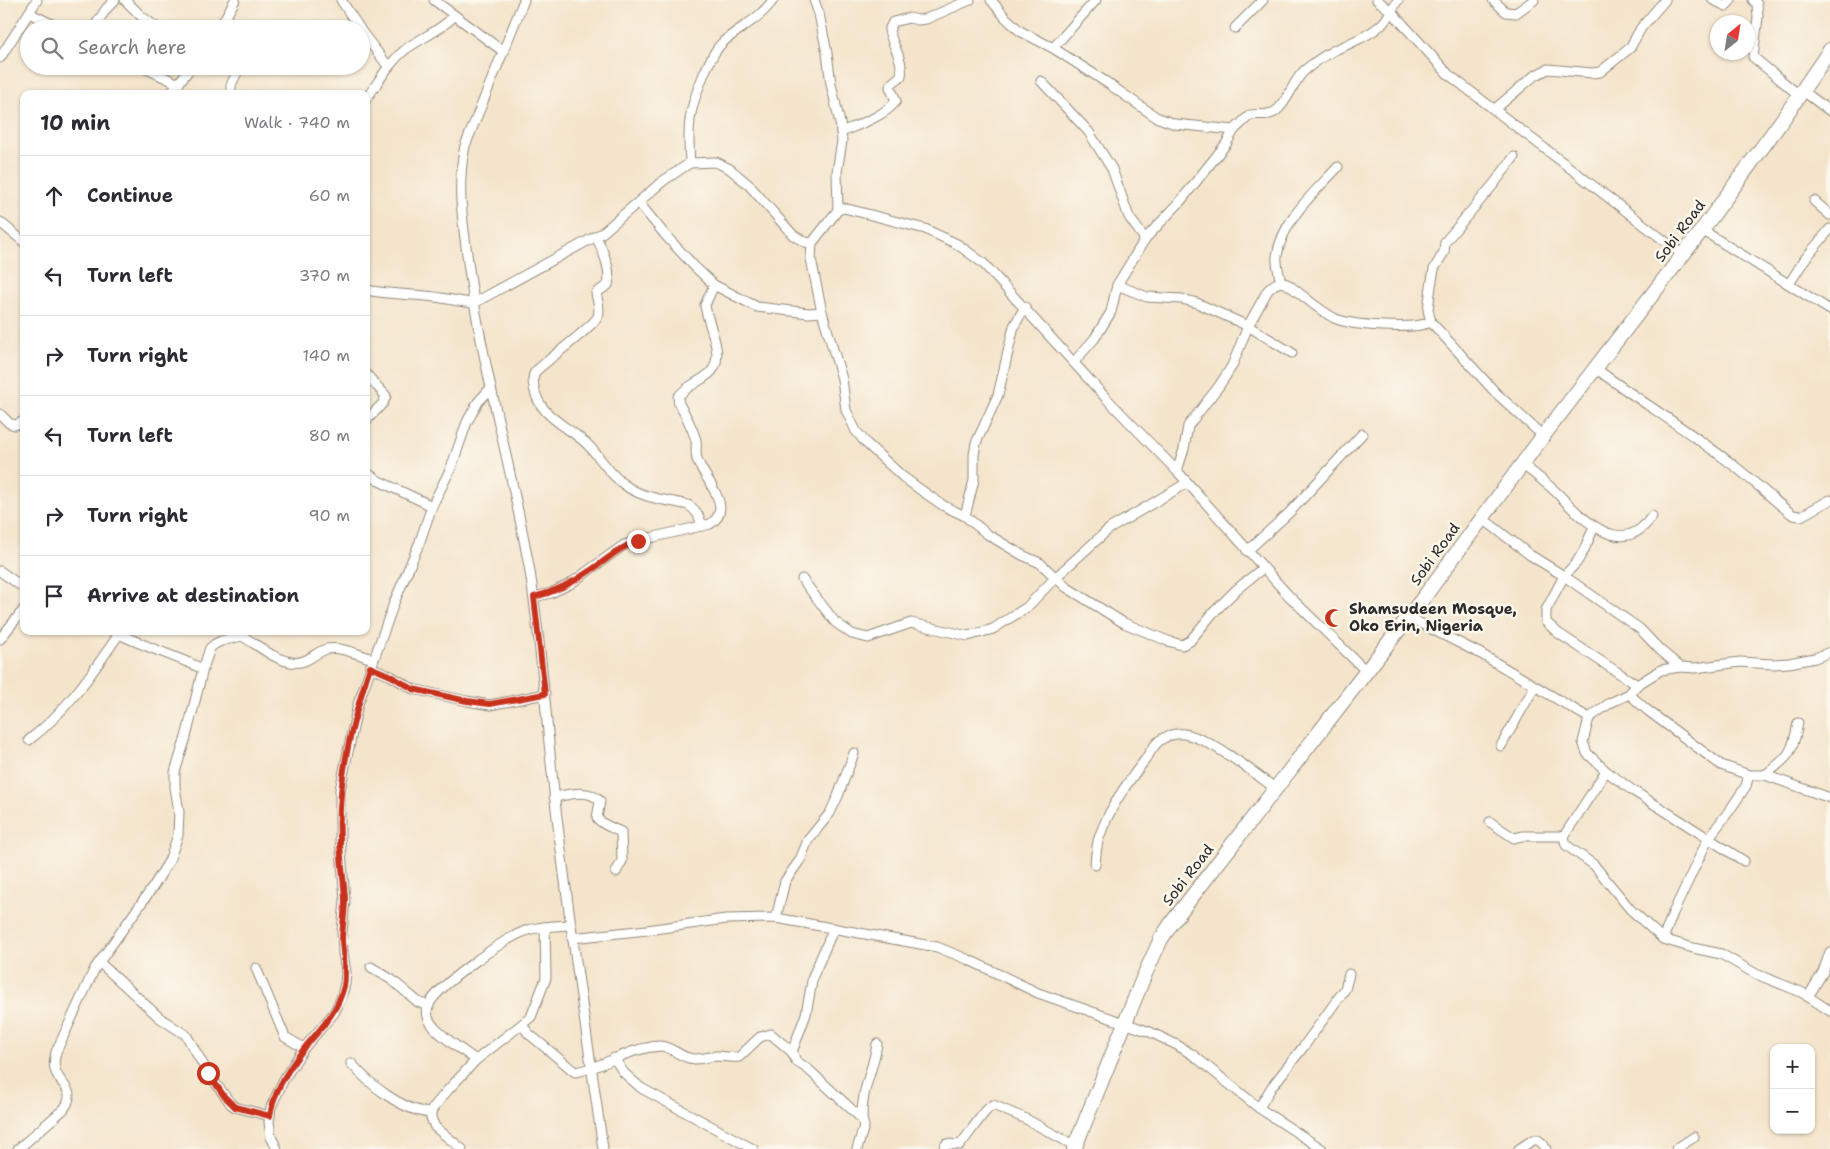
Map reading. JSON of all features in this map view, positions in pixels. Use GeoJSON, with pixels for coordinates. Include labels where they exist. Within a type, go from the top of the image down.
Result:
{"type":"FeatureCollection","features":[{"type":"Feature","properties":{"kind":"highway","name":"Sobi Road"},"geometry":{"type":"LineString","coordinates":[[1075,1147],[1124,1024],[1161,939],[1702,230],[1830,50]]}},
{"type":"Feature","properties":{"kind":"street"},"geometry":{"type":"LineString","coordinates":[[24,20],[37,0]]}},
{"type":"Feature","properties":{"kind":"street"},"geometry":{"type":"LineString","coordinates":[[99,20],[106,8],[115,0]]}},
{"type":"Feature","properties":{"kind":"street"},"geometry":{"type":"LineString","coordinates":[[124,0],[147,20]]}},
{"type":"Feature","properties":{"kind":"street"},"geometry":{"type":"LineString","coordinates":[[224,20],[235,0]]}},
{"type":"Feature","properties":{"kind":"street"},"geometry":{"type":"LineString","coordinates":[[341,0],[354,20]]}},
{"type":"Feature","properties":{"kind":"street"},"geometry":{"type":"LineString","coordinates":[[434,0],[504,52]]}},
{"type":"Feature","properties":{"kind":"street"},"geometry":{"type":"LineString","coordinates":[[370,93],[388,66],[405,50],[438,30],[450,13],[451,0]]}},
{"type":"Feature","properties":{"kind":"street"},"geometry":{"type":"LineString","coordinates":[[524,0],[465,146],[460,168],[460,196],[474,303],[490,389],[513,482],[534,597],[554,798],[570,925],[603,1149]]}},
{"type":"Feature","properties":{"kind":"street"},"geometry":{"type":"LineString","coordinates":[[690,163],[690,118],[711,59],[721,45],[756,18],[773,0]]}},
{"type":"Feature","properties":{"kind":"street"},"geometry":{"type":"LineString","coordinates":[[814,0],[819,14],[827,53],[841,132],[842,141],[836,172],[838,210]]}},
{"type":"Feature","properties":{"kind":"street"},"geometry":{"type":"LineString","coordinates":[[841,132],[864,123],[889,108],[896,101],[890,87],[901,76],[902,68],[889,30],[894,22],[909,18],[926,20],[970,0]]}},
{"type":"Feature","properties":{"kind":"street"},"geometry":{"type":"LineString","coordinates":[[991,0],[1020,31],[1053,48],[1106,82],[1156,118],[1174,124],[1234,130]]}},
{"type":"Feature","properties":{"kind":"street"},"geometry":{"type":"LineString","coordinates":[[1053,48],[1096,0]]}},
{"type":"Feature","properties":{"kind":"street"},"geometry":{"type":"LineString","coordinates":[[1235,28],[1263,0]]}},
{"type":"Feature","properties":{"kind":"street"},"geometry":{"type":"LineString","coordinates":[[1377,0],[1391,11],[1448,74],[1682,255]]}},
{"type":"Feature","properties":{"kind":"street"},"geometry":{"type":"LineString","coordinates":[[1074,362],[1095,338],[1111,312],[1117,285],[1145,239],[1184,197],[1226,144],[1234,130],[1250,115],[1272,114],[1285,102],[1299,76],[1306,69],[1327,54],[1370,34],[1382,24],[1398,0]]}},
{"type":"Feature","properties":{"kind":"street"},"geometry":{"type":"LineString","coordinates":[[1493,0],[1506,12],[1516,13],[1534,0]]}},
{"type":"Feature","properties":{"kind":"street"},"geometry":{"type":"LineString","coordinates":[[1494,109],[1534,76],[1548,69],[1600,72],[1630,48],[1641,28],[1665,0]]}},
{"type":"Feature","properties":{"kind":"street"},"geometry":{"type":"LineString","coordinates":[[1712,0],[1726,6],[1731,0]]}},
{"type":"Feature","properties":{"kind":"street"},"geometry":{"type":"LineString","coordinates":[[1753,0],[1757,4],[1758,17],[1753,57],[1801,93],[1830,111]]}},
{"type":"Feature","properties":{"kind":"street"},"geometry":{"type":"LineString","coordinates":[[29,13],[43,20]]}},
{"type":"Feature","properties":{"kind":"street"},"geometry":{"type":"LineString","coordinates":[[0,58],[20,27]]}},
{"type":"Feature","properties":{"kind":"street"},"geometry":{"type":"LineString","coordinates":[[370,43],[388,66]]}},
{"type":"Feature","properties":{"kind":"street"},"geometry":{"type":"LineString","coordinates":[[160,75],[179,84]]}},
{"type":"Feature","properties":{"kind":"street"},"geometry":{"type":"LineString","coordinates":[[174,90],[186,75]]}},
{"type":"Feature","properties":{"kind":"street"},"geometry":{"type":"LineString","coordinates":[[231,90],[236,75]]}},
{"type":"Feature","properties":{"kind":"street"},"geometry":{"type":"LineString","coordinates":[[1041,81],[1088,131],[1112,169],[1129,217],[1145,239]]}},
{"type":"Feature","properties":{"kind":"street"},"geometry":{"type":"LineString","coordinates":[[1514,157],[1445,242],[1444,252],[1434,269],[1428,310],[1431,322],[1496,393],[1543,436]]}},
{"type":"Feature","properties":{"kind":"street"},"geometry":{"type":"LineString","coordinates":[[370,291],[474,303],[596,236],[639,203],[663,181],[690,163],[716,162],[730,169],[749,185],[793,235],[805,242],[812,243]]}},
{"type":"Feature","properties":{"kind":"street"},"geometry":{"type":"LineString","coordinates":[[1281,282],[1276,257],[1288,224],[1338,167]]}},
{"type":"Feature","properties":{"kind":"street"},"geometry":{"type":"LineString","coordinates":[[1814,202],[1830,215]]}},
{"type":"Feature","properties":{"kind":"street"},"geometry":{"type":"LineString","coordinates":[[639,203],[666,236],[714,285],[757,307],[809,313],[822,312]]}},
{"type":"Feature","properties":{"kind":"street"},"geometry":{"type":"LineString","coordinates":[[1264,568],[1237,588],[1190,641],[1182,645],[1124,624],[1066,587],[1040,563],[1022,555],[987,534],[965,516],[944,506],[902,476],[866,444],[856,431],[846,410],[842,379],[822,312],[811,259],[812,243],[838,210],[844,208],[925,229],[957,244],[983,263],[1104,396],[1177,471],[1247,551],[1264,568],[1288,595],[1366,671]]}},
{"type":"Feature","properties":{"kind":"street"},"geometry":{"type":"LineString","coordinates":[[0,222],[20,239]]}},
{"type":"Feature","properties":{"kind":"street"},"geometry":{"type":"LineString","coordinates":[[1789,284],[1805,259],[1830,229]]}},
{"type":"Feature","properties":{"kind":"street"},"geometry":{"type":"LineString","coordinates":[[1702,230],[1734,252],[1830,310]]}},
{"type":"Feature","properties":{"kind":"street"},"geometry":{"type":"LineString","coordinates":[[596,236],[604,254],[609,277],[608,285],[596,293],[599,305],[598,316],[590,326],[568,342],[535,372],[533,379],[536,396],[540,405],[548,414],[582,439],[616,479],[643,495],[688,505],[698,514],[702,526]]}},
{"type":"Feature","properties":{"kind":"street"},"geometry":{"type":"LineString","coordinates":[[1177,471],[1184,449],[1188,426],[1232,366],[1248,326],[1268,290],[1275,284],[1281,282],[1287,284],[1315,306],[1336,319],[1388,327],[1418,326],[1431,322]]}},
{"type":"Feature","properties":{"kind":"street"},"geometry":{"type":"LineString","coordinates":[[534,597],[551,593],[570,584],[624,545],[710,524],[718,517],[720,511],[717,495],[698,461],[696,441],[678,398],[691,385],[709,374],[713,370],[716,361],[715,342],[705,305],[714,285]]}},
{"type":"Feature","properties":{"kind":"street"},"geometry":{"type":"LineString","coordinates":[[1117,285],[1146,298],[1182,299],[1197,303],[1248,326],[1292,353]]}},
{"type":"Feature","properties":{"kind":"street"},"geometry":{"type":"LineString","coordinates":[[965,516],[974,480],[976,443],[998,395],[1014,326],[1025,307]]}},
{"type":"Feature","properties":{"kind":"street"},"geometry":{"type":"LineString","coordinates":[[1595,368],[1636,398],[1682,427],[1738,468],[1793,515],[1802,516],[1830,500]]}},
{"type":"Feature","properties":{"kind":"street"},"geometry":{"type":"LineString","coordinates":[[370,378],[386,396],[383,403],[370,417]]}},
{"type":"Feature","properties":{"kind":"street"},"geometry":{"type":"LineString","coordinates":[[277,1149],[271,1137],[269,1122],[271,1107],[284,1079],[304,1048],[334,1013],[341,999],[344,984],[346,972],[342,931],[345,901],[340,838],[340,790],[358,704],[371,663],[394,603],[419,544],[432,506],[451,468],[467,422],[478,402],[490,389]]}},
{"type":"Feature","properties":{"kind":"street"},"geometry":{"type":"LineString","coordinates":[[0,414],[9,423],[14,425],[20,423]]}},
{"type":"Feature","properties":{"kind":"street"},"geometry":{"type":"LineString","coordinates":[[1247,551],[1290,512],[1362,434]]}},
{"type":"Feature","properties":{"kind":"street"},"geometry":{"type":"LineString","coordinates":[[1522,464],[1557,494],[1570,508],[1594,527],[1606,532],[1625,536],[1633,534],[1641,530],[1652,516]]}},
{"type":"Feature","properties":{"kind":"street"},"geometry":{"type":"LineString","coordinates":[[370,475],[379,481],[432,506]]}},
{"type":"Feature","properties":{"kind":"street"},"geometry":{"type":"LineString","coordinates":[[802,579],[835,622],[852,634],[868,638],[910,624],[928,626],[968,636],[992,629],[1027,607],[1109,528],[1187,483]]}},
{"type":"Feature","properties":{"kind":"street"},"geometry":{"type":"LineString","coordinates":[[1482,518],[1530,555],[1564,576],[1640,629],[1680,667]]}},
{"type":"Feature","properties":{"kind":"street"},"geometry":{"type":"LineString","coordinates":[[1594,527],[1577,562],[1564,576],[1546,610],[1546,622],[1558,633],[1637,685]]}},
{"type":"Feature","properties":{"kind":"street"},"geometry":{"type":"LineString","coordinates":[[0,571],[20,585]]}},
{"type":"Feature","properties":{"kind":"street"},"geometry":{"type":"LineString","coordinates":[[0,639],[20,614]]}},
{"type":"Feature","properties":{"kind":"street"},"geometry":{"type":"LineString","coordinates":[[1408,617],[1481,654],[1589,718]]}},
{"type":"Feature","properties":{"kind":"street"},"geometry":{"type":"LineString","coordinates":[[29,740],[69,702],[115,635]]}},
{"type":"Feature","properties":{"kind":"street"},"geometry":{"type":"LineString","coordinates":[[121,635],[203,669]]}},
{"type":"Feature","properties":{"kind":"street"},"geometry":{"type":"LineString","coordinates":[[18,1149],[64,1110],[68,1104],[69,1091],[55,1070],[56,1052],[95,968],[170,861],[178,835],[179,812],[175,772],[203,669],[210,648],[221,641],[241,635]]}},
{"type":"Feature","properties":{"kind":"street"},"geometry":{"type":"LineString","coordinates":[[245,635],[272,655],[291,662],[303,662],[322,651],[333,648],[349,652],[413,689],[467,701],[490,704],[545,694]]}},
{"type":"Feature","properties":{"kind":"street"},"geometry":{"type":"LineString","coordinates":[[1744,861],[1632,790],[1606,771],[1587,752],[1583,742],[1589,718],[1629,694],[1637,685],[1661,670],[1680,667],[1696,668],[1740,662],[1780,664],[1814,658],[1830,652]]}},
{"type":"Feature","properties":{"kind":"street"},"geometry":{"type":"LineString","coordinates":[[1501,746],[1535,686]]}},
{"type":"Feature","properties":{"kind":"street"},"geometry":{"type":"LineString","coordinates":[[1629,694],[1647,710],[1721,765],[1749,775],[1766,775],[1830,798]]}},
{"type":"Feature","properties":{"kind":"street"},"geometry":{"type":"LineString","coordinates":[[1766,775],[1793,748],[1798,723]]}},
{"type":"Feature","properties":{"kind":"street"},"geometry":{"type":"LineString","coordinates":[[1095,865],[1096,850],[1109,813],[1158,742],[1170,735],[1183,734],[1193,736],[1220,750],[1276,788]]}},
{"type":"Feature","properties":{"kind":"street"},"geometry":{"type":"LineString","coordinates":[[776,918],[786,881],[800,860],[808,840],[830,812],[854,753]]}},
{"type":"Feature","properties":{"kind":"street"},"geometry":{"type":"LineString","coordinates":[[1606,771],[1564,836],[1566,845],[1594,865],[1630,909],[1663,939],[1721,954],[1756,974],[1786,986],[1830,1010]]}},
{"type":"Feature","properties":{"kind":"street"},"geometry":{"type":"LineString","coordinates":[[1663,939],[1673,913],[1708,839],[1746,786],[1749,775]]}},
{"type":"Feature","properties":{"kind":"street"},"geometry":{"type":"LineString","coordinates":[[554,798],[580,793],[593,795],[600,801],[597,818],[601,823],[621,832],[622,862],[616,872]]}},
{"type":"Feature","properties":{"kind":"street"},"geometry":{"type":"LineString","coordinates":[[1490,822],[1514,838],[1522,836],[1564,836]]}},
{"type":"Feature","properties":{"kind":"street"},"geometry":{"type":"LineString","coordinates":[[572,938],[726,919],[776,918],[937,948],[967,959],[1038,994],[1150,1032],[1177,1045],[1193,1055],[1259,1108],[1322,1149]]}},
{"type":"Feature","properties":{"kind":"street"},"geometry":{"type":"LineString","coordinates":[[476,1060],[436,1030],[427,1016],[428,1006],[456,976],[488,953],[527,930],[570,925]]}},
{"type":"Feature","properties":{"kind":"street"},"geometry":{"type":"LineString","coordinates":[[462,1149],[435,1127],[431,1113],[448,1090],[476,1060],[531,1017],[546,978],[545,927]]}},
{"type":"Feature","properties":{"kind":"street"},"geometry":{"type":"LineString","coordinates":[[792,1052],[806,1014],[813,976],[834,928]]}},
{"type":"Feature","properties":{"kind":"street"},"geometry":{"type":"LineString","coordinates":[[1808,997],[1822,972],[1830,952]]}},
{"type":"Feature","properties":{"kind":"street"},"geometry":{"type":"LineString","coordinates":[[99,962],[160,1018],[186,1035],[208,1073],[231,1104],[235,1107],[270,1116]]}},
{"type":"Feature","properties":{"kind":"street"},"geometry":{"type":"LineString","coordinates":[[371,967],[392,980],[418,1002],[428,1006]]}},
{"type":"Feature","properties":{"kind":"street"},"geometry":{"type":"LineString","coordinates":[[256,968],[285,1037],[304,1048]]}},
{"type":"Feature","properties":{"kind":"street"},"geometry":{"type":"LineString","coordinates":[[1259,1108],[1271,1088],[1346,990],[1350,974]]}},
{"type":"Feature","properties":{"kind":"street"},"geometry":{"type":"LineString","coordinates":[[522,1025],[529,1034],[573,1071],[591,1069],[633,1050],[659,1046],[690,1059],[713,1056],[739,1057],[760,1037],[771,1034],[792,1052],[796,1061],[809,1070],[862,1119]]}},
{"type":"Feature","properties":{"kind":"street"},"geometry":{"type":"LineString","coordinates":[[857,1149],[864,1126],[862,1108],[864,1089],[877,1044]]}},
{"type":"Feature","properties":{"kind":"street"},"geometry":{"type":"LineString","coordinates":[[614,1058],[624,1073],[641,1088],[753,1149]]}},
{"type":"Feature","properties":{"kind":"street"},"geometry":{"type":"LineString","coordinates":[[351,1063],[364,1078],[380,1090],[421,1112],[431,1113]]}},
{"type":"Feature","properties":{"kind":"street"},"geometry":{"type":"LineString","coordinates":[[944,1149],[946,1144],[963,1147],[986,1109],[993,1106],[1026,1119],[1075,1147]]}},
{"type":"Feature","properties":{"kind":"street"},"geometry":{"type":"LineString","coordinates":[[1676,1149],[1694,1137]]}},
{"type":"Feature","properties":{"kind":"street"},"geometry":{"type":"LineString","coordinates":[[1519,1149],[1533,1140],[1538,1140],[1546,1149]]}},
{"type":"Feature","properties":{"kind":"place","name":"Shamsudeen Mosque, Oko Erin, Nigeria"},"geometry":{"type":"Point","coordinates":[1334,618]}},
{"type":"Feature","properties":{"kind":"route"},"geometry":{"type":"LineString","coordinates":[[208,1073],[224,1096],[235,1107],[270,1116],[271,1107],[284,1079],[304,1048],[334,1013],[341,999],[346,972],[342,931],[345,901],[340,838],[340,790],[358,704],[370,667],[391,676],[403,685],[413,689],[467,701],[490,704],[545,694],[534,597],[551,593],[570,584],[591,571],[624,545],[638,541]]}}]}
